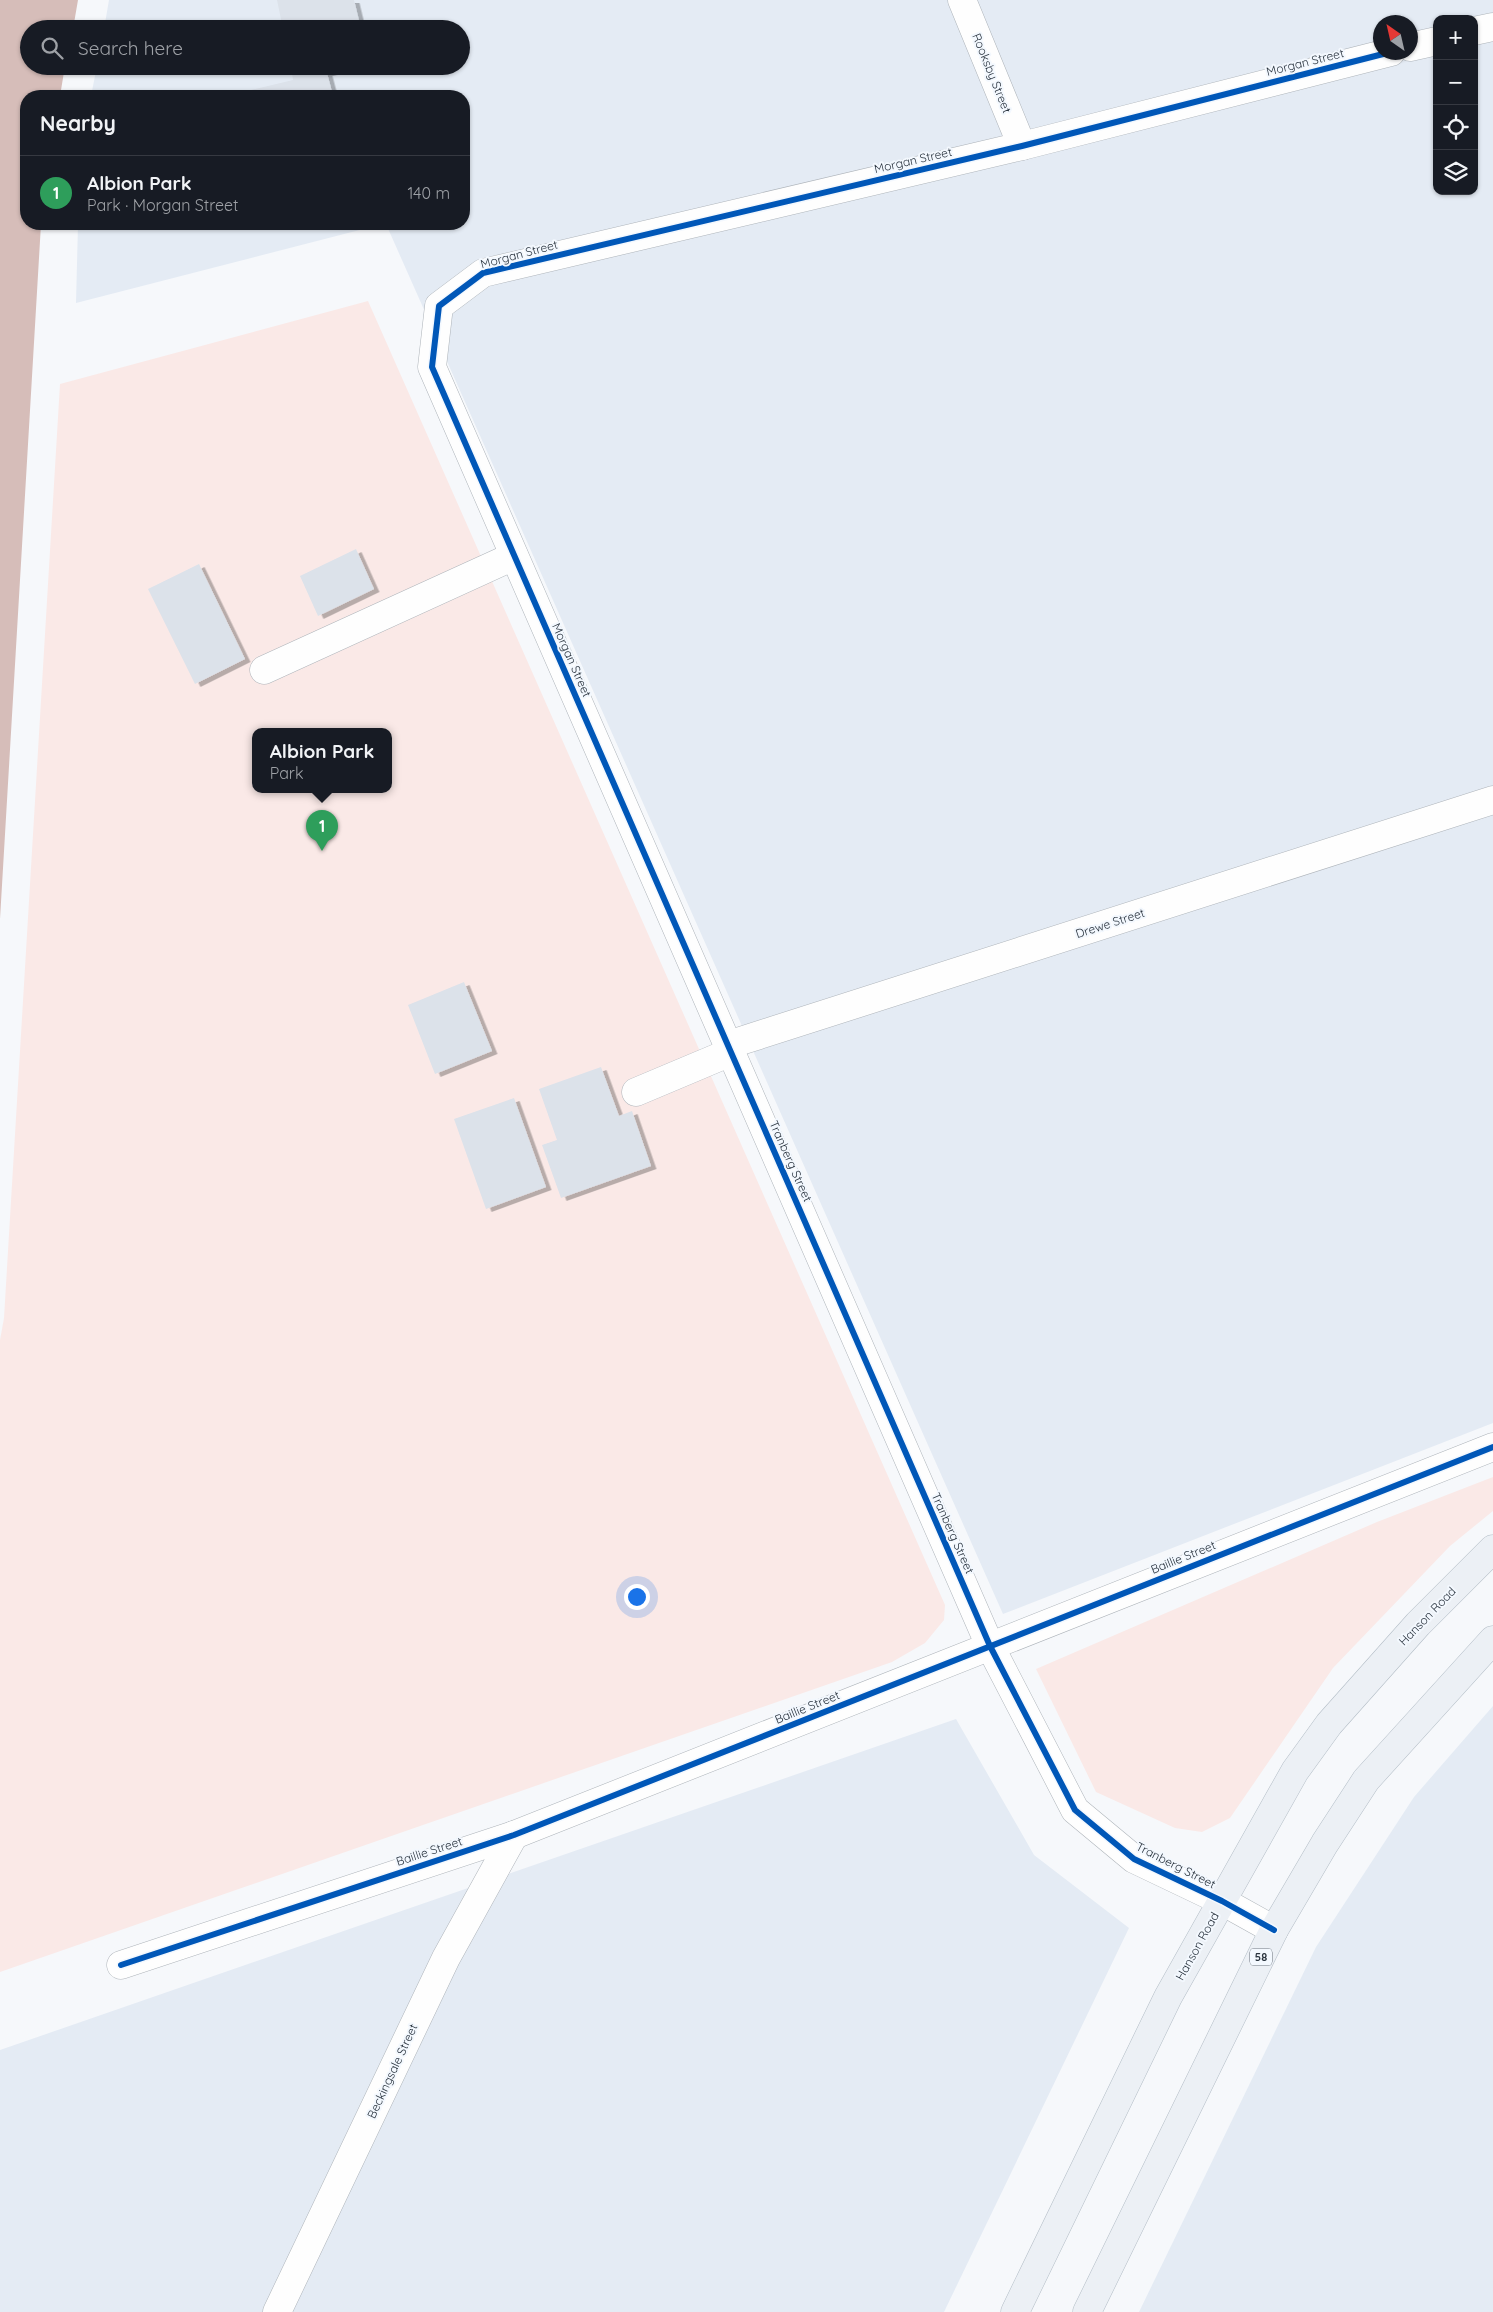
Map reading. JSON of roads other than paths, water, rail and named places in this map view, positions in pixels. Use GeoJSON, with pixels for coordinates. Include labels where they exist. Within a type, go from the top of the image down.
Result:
{"type":"FeatureCollection","features":[{"type":"Feature","properties":{"kind":"main road","name":"Hanson Road"},"geometry":{"type":"LineString","coordinates":[[1015,2312],[1168,1997],[1295,1771],[1329,1724],[1418,1624],[1493,1549]]}},
{"type":"Feature","properties":{"kind":"main road","name":"58"},"geometry":{"type":"LineString","coordinates":[[1087,2312],[1274,1930],[1325,1843],[1366,1780],[1493,1640]]}},
{"type":"Feature","properties":{"kind":"street","name":"Rooksby Street"},"geometry":{"type":"LineString","coordinates":[[962,0],[1022,146]]}},
{"type":"Feature","properties":{"kind":"street"},"geometry":{"type":"LineString","coordinates":[[1478,30],[1493,27]]}},
{"type":"Feature","properties":{"kind":"street"},"geometry":{"type":"LineString","coordinates":[[1418,46],[1433,42]]}},
{"type":"Feature","properties":{"kind":"street","name":"Morgan Street"},"geometry":{"type":"LineString","coordinates":[[729,1048],[432,367],[439,306],[482,273],[1022,146],[1373,57]]}},
{"type":"Feature","properties":{"kind":"street"},"geometry":{"type":"LineString","coordinates":[[264,670],[514,556]]}},
{"type":"Feature","properties":{"kind":"street","name":"Drewe Street"},"geometry":{"type":"LineString","coordinates":[[636,1092],[729,1048],[1493,800]]}},
{"type":"Feature","properties":{"kind":"street","name":"Tranberg Street"},"geometry":{"type":"LineString","coordinates":[[729,1048],[990,1646],[1075,1810],[1134,1859],[1222,1901],[1274,1930]]}},
{"type":"Feature","properties":{"kind":"street","name":"Baillie Street"},"geometry":{"type":"LineString","coordinates":[[121,1965],[514,1835],[1493,1447]]}},
{"type":"Feature","properties":{"kind":"street","name":"Beckingsale Street"},"geometry":{"type":"LineString","coordinates":[[277,2312],[446,1958],[514,1835]]}},
{"type":"Feature","properties":{"kind":"place","name":"Albion Park"},"geometry":{"type":"Point","coordinates":[322,851]}}]}
